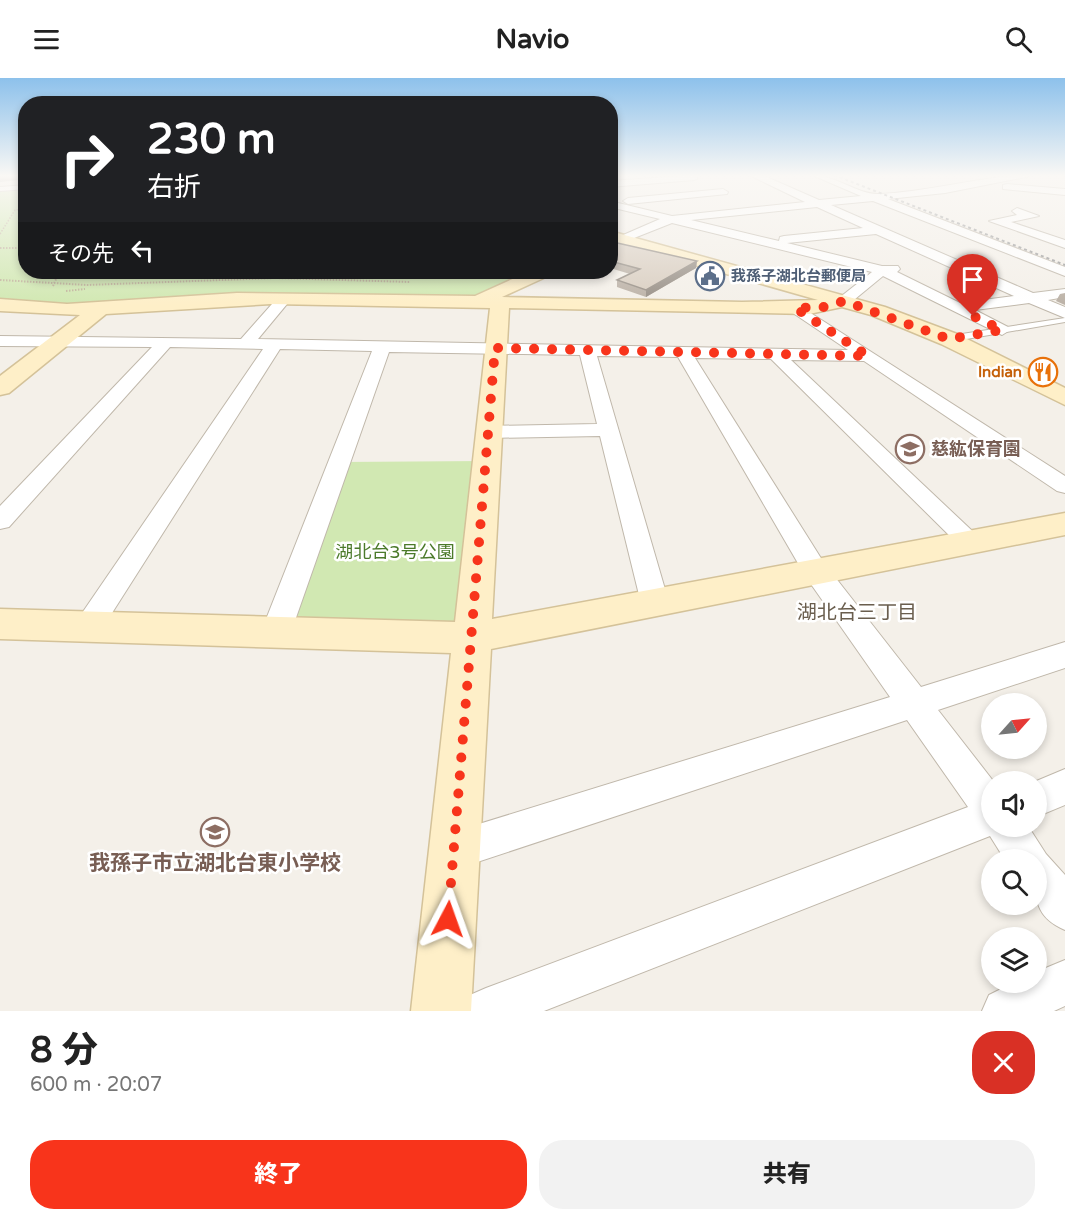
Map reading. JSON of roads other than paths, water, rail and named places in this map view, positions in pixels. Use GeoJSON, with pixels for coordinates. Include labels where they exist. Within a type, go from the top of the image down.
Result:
{"type":"FeatureCollection","features":[{"type":"Feature","properties":{"kind":"street"},"geometry":{"type":"LineString","coordinates":[[671,219],[882,270],[1002,330]]}},
{"type":"Feature","properties":{"kind":"street"},"geometry":{"type":"LineString","coordinates":[[618,238],[675,219]]}},
{"type":"Feature","properties":{"kind":"street"},"geometry":{"type":"LineString","coordinates":[[851,219],[1065,313]]}},
{"type":"Feature","properties":{"kind":"street"},"geometry":{"type":"LineString","coordinates":[[929,219],[1065,272]]}},
{"type":"Feature","properties":{"kind":"street"},"geometry":{"type":"LineString","coordinates":[[1014,219],[995,221],[1065,244]]}},
{"type":"Feature","properties":{"kind":"street"},"geometry":{"type":"LineString","coordinates":[[766,242],[876,230]]}},
{"type":"Feature","properties":{"kind":"street"},"geometry":{"type":"LineString","coordinates":[[618,240],[844,301],[949,339],[1064,397]]}},
{"type":"Feature","properties":{"kind":"street"},"geometry":{"type":"LineString","coordinates":[[927,265],[1015,252]]}},
{"type":"Feature","properties":{"kind":"street"},"geometry":{"type":"LineString","coordinates":[[0,305],[29,309],[103,307],[216,299],[285,298],[824,307],[844,301],[882,270],[904,267]]}},
{"type":"Feature","properties":{"kind":"street"},"geometry":{"type":"LineString","coordinates":[[487,302],[529,279]]}},
{"type":"Feature","properties":{"kind":"street"},"geometry":{"type":"LineString","coordinates":[[959,308],[1065,293]]}},
{"type":"Feature","properties":{"kind":"street"},"geometry":{"type":"LineString","coordinates":[[246,343],[285,298]]}},
{"type":"Feature","properties":{"kind":"street"},"geometry":{"type":"LineString","coordinates":[[441,1011],[495,348],[487,302]]}},
{"type":"Feature","properties":{"kind":"street"},"geometry":{"type":"LineString","coordinates":[[0,388],[103,307]]}},
{"type":"Feature","properties":{"kind":"street"},"geometry":{"type":"LineString","coordinates":[[795,308],[1065,486]]}},
{"type":"Feature","properties":{"kind":"street"},"geometry":{"type":"LineString","coordinates":[[0,341],[246,343],[868,356]]}},
{"type":"Feature","properties":{"kind":"street"},"geometry":{"type":"LineString","coordinates":[[1,519],[166,342]]}},
{"type":"Feature","properties":{"kind":"street"},"geometry":{"type":"LineString","coordinates":[[87,627],[275,344]]}},
{"type":"Feature","properties":{"kind":"street"},"geometry":{"type":"LineString","coordinates":[[276,632],[383,346]]}},
{"type":"Feature","properties":{"kind":"street"},"geometry":{"type":"LineString","coordinates":[[587,350],[655,603]]}},
{"type":"Feature","properties":{"kind":"street"},"geometry":{"type":"LineString","coordinates":[[683,352],[815,570],[981,794]]}},
{"type":"Feature","properties":{"kind":"street"},"geometry":{"type":"LineString","coordinates":[[774,353],[971,542]]}},
{"type":"Feature","properties":{"kind":"street"},"geometry":{"type":"LineString","coordinates":[[488,432],[609,430]]}},
{"type":"Feature","properties":{"kind":"street"},"geometry":{"type":"LineString","coordinates":[[0,624],[470,638],[815,570],[1065,524]]}},
{"type":"Feature","properties":{"kind":"street"},"geometry":{"type":"LineString","coordinates":[[453,851],[1065,655]]}},
{"type":"Feature","properties":{"kind":"street"},"geometry":{"type":"LineString","coordinates":[[1047,794],[1065,787]]}},
{"type":"Feature","properties":{"kind":"street"},"geometry":{"type":"LineString","coordinates":[[486,1011],[981,820]]}},
{"type":"Feature","properties":{"kind":"street"},"geometry":{"type":"LineString","coordinates":[[1047,885],[1065,909]]}},
{"type":"Feature","properties":{"kind":"street"},"geometry":{"type":"LineString","coordinates":[[1005,1011],[1065,982]]}},
{"type":"Feature","properties":{"kind":"lane"},"geometry":{"type":"LineString","coordinates":[[949,339],[1065,320]]}},
{"type":"Feature","properties":{"kind":"railway"},"geometry":{"type":"LineString","coordinates":[[946,219],[1065,265]]}},
{"type":"Feature","properties":{"kind":"place","name":"我孫子湖北台郵便局"},"geometry":{"type":"Point","coordinates":[710,276]}},
{"type":"Feature","properties":{"kind":"place","name":"Indian"},"geometry":{"type":"Point","coordinates":[1043,372]}},
{"type":"Feature","properties":{"kind":"place","name":"慈紘保育園"},"geometry":{"type":"Point","coordinates":[910,449]}},
{"type":"Feature","properties":{"kind":"place","name":"我孫子市立湖北台東小学校"},"geometry":{"type":"Point","coordinates":[215,832]}},
{"type":"Feature","properties":{"kind":"district","name":"湖北台三丁目"},"geometry":{"type":"Point","coordinates":[857,613]}},
{"type":"Feature","properties":{"kind":"park label","name":"湖北台3号公園"},"geometry":{"type":"Point","coordinates":[395,552]}}]}
